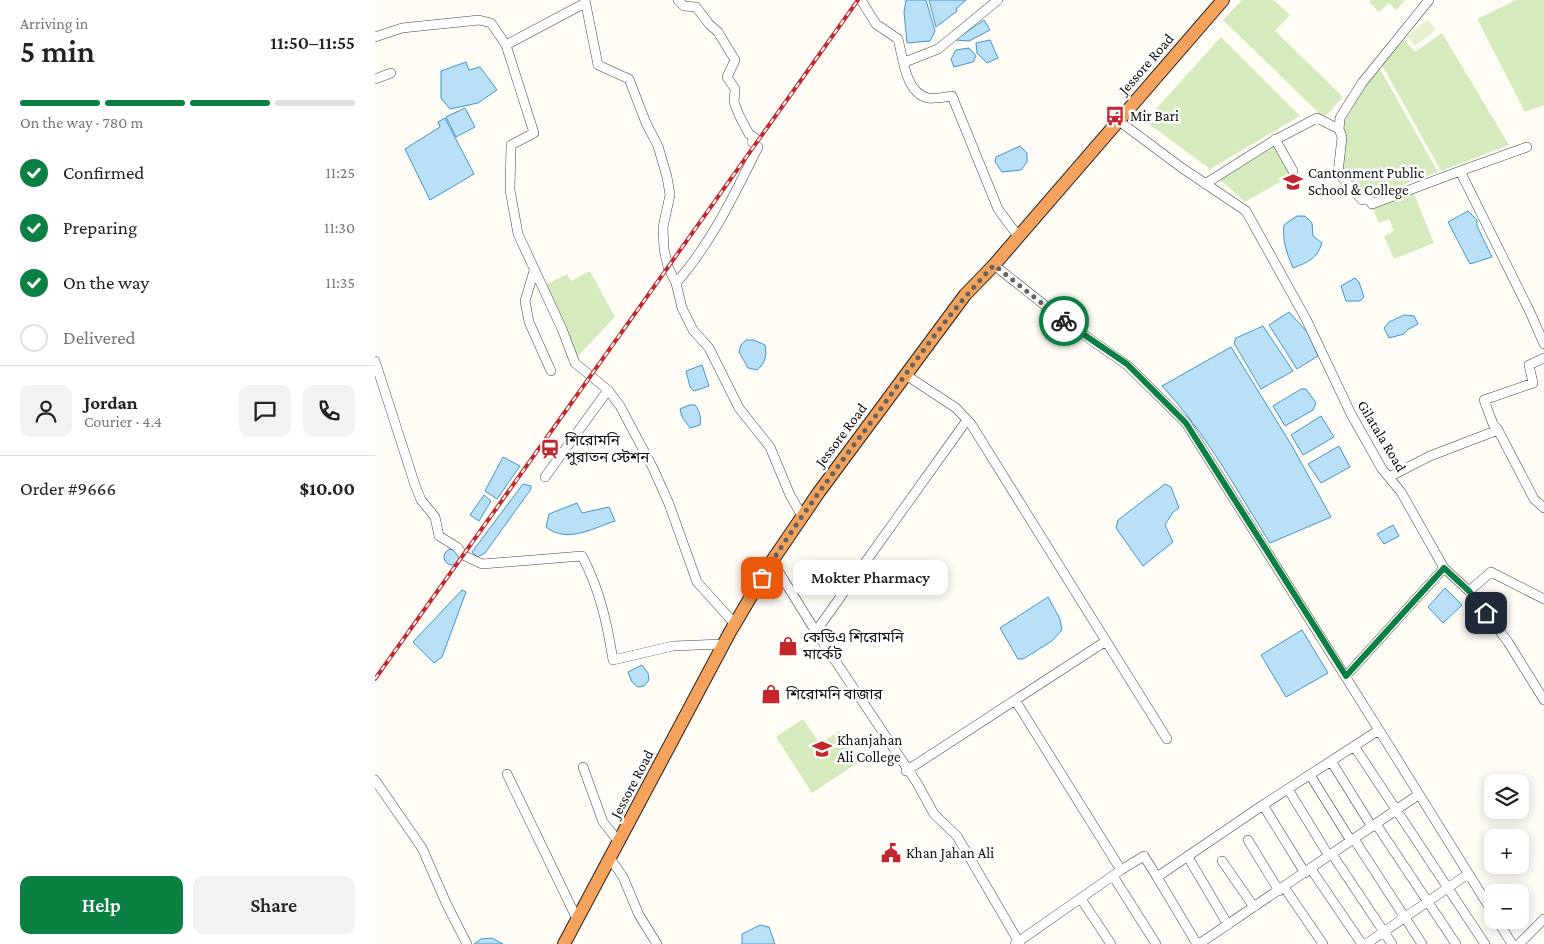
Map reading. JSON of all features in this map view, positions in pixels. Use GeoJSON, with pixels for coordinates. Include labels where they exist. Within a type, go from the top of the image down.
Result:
{"type":"FeatureCollection","features":[{"type":"Feature","properties":{"kind":"highway","name":"Jessore Road"},"geometry":{"type":"LineString","coordinates":[[564,944],[723,644],[771,562],[803,516],[965,295],[994,265],[1223,0]]}},
{"type":"Feature","properties":{"kind":"street"},"geometry":{"type":"LineString","coordinates":[[677,283],[691,266],[715,228],[758,147],[752,142],[755,138],[749,134],[739,115],[734,102],[735,89],[727,76],[735,60],[718,32],[696,7],[684,6],[678,0]]}},
{"type":"Feature","properties":{"kind":"street"},"geometry":{"type":"LineString","coordinates":[[861,0],[876,24],[898,39],[906,72],[917,93],[929,98],[952,96],[998,209],[1019,236]]}},
{"type":"Feature","properties":{"kind":"street"},"geometry":{"type":"LineString","coordinates":[[905,62],[938,49],[998,0]]}},
{"type":"Feature","properties":{"kind":"street"},"geometry":{"type":"LineString","coordinates":[[1429,0],[1362,83],[1340,118],[1339,129],[1342,137],[1338,173],[1362,200],[1370,200],[1372,204],[1527,147]]}},
{"type":"Feature","properties":{"kind":"street"},"geometry":{"type":"LineString","coordinates":[[506,45],[585,2],[598,65],[629,79],[658,146],[670,195],[663,227],[664,249],[668,267],[677,283],[682,308],[693,330],[709,348],[739,408],[770,447],[778,461],[791,495],[803,516]]}},
{"type":"Feature","properties":{"kind":"street"},"geometry":{"type":"LineString","coordinates":[[375,37],[402,28],[479,20],[491,22],[506,45],[535,132],[511,145],[510,190],[517,234],[562,329],[575,363],[608,390],[619,406],[653,468],[669,504],[697,582],[735,623]]}},
{"type":"Feature","properties":{"kind":"street"},"geometry":{"type":"LineString","coordinates":[[375,79],[391,73]]}},
{"type":"Feature","properties":{"kind":"street"},"geometry":{"type":"LineString","coordinates":[[1205,184],[1275,140],[1317,118],[1339,129]]}},
{"type":"Feature","properties":{"kind":"street","name":"Gilatala Road"},"geometry":{"type":"LineString","coordinates":[[1119,120],[1205,184],[1245,210],[1318,342],[1351,414],[1389,477],[1401,492],[1444,568],[1469,591],[1508,642],[1544,700]]}},
{"type":"Feature","properties":{"kind":"street"},"geometry":{"type":"LineString","coordinates":[[1275,140],[1293,172]]}},
{"type":"Feature","properties":{"kind":"street"},"geometry":{"type":"LineString","coordinates":[[1460,171],[1531,312],[1544,344]]}},
{"type":"Feature","properties":{"kind":"street"},"geometry":{"type":"LineString","coordinates":[[994,265],[1067,323],[1127,364],[1186,423],[1484,899]]}},
{"type":"Feature","properties":{"kind":"street"},"geometry":{"type":"LineString","coordinates":[[534,271],[525,301],[529,322],[551,371]]}},
{"type":"Feature","properties":{"kind":"street"},"geometry":{"type":"LineString","coordinates":[[1544,358],[1529,365],[1533,383],[1484,400],[1493,424],[1534,499],[1544,508]]}},
{"type":"Feature","properties":{"kind":"street"},"geometry":{"type":"LineString","coordinates":[[375,361],[415,485],[421,500],[435,517],[439,536],[457,547],[463,555],[482,564],[582,556],[595,579],[606,618],[613,660],[673,646],[723,644]]}},
{"type":"Feature","properties":{"kind":"street"},"geometry":{"type":"LineString","coordinates":[[906,375],[955,408],[967,420],[993,457],[1167,739]]}},
{"type":"Feature","properties":{"kind":"street"},"geometry":{"type":"LineString","coordinates":[[545,477],[608,390]]}},
{"type":"Feature","properties":{"kind":"street"},"geometry":{"type":"LineString","coordinates":[[815,633],[967,420]]}},
{"type":"Feature","properties":{"kind":"street"},"geometry":{"type":"LineString","coordinates":[[1389,477],[1430,456],[1497,430]]}},
{"type":"Feature","properties":{"kind":"street"},"geometry":{"type":"LineString","coordinates":[[771,562],[815,633],[907,770],[937,824],[955,838],[1017,943],[1144,856],[1198,944],[1282,889],[1418,795]]}},
{"type":"Feature","properties":{"kind":"street"},"geometry":{"type":"LineString","coordinates":[[1346,676],[1444,568]]}},
{"type":"Feature","properties":{"kind":"street"},"geometry":{"type":"LineString","coordinates":[[1469,591],[1491,572],[1544,599]]}},
{"type":"Feature","properties":{"kind":"street"},"geometry":{"type":"LineString","coordinates":[[907,770],[1106,640]]}},
{"type":"Feature","properties":{"kind":"street"},"geometry":{"type":"LineString","coordinates":[[1015,700],[1121,870]]}},
{"type":"Feature","properties":{"kind":"street"},"geometry":{"type":"LineString","coordinates":[[1157,877],[1188,858],[1263,805],[1379,730]]}},
{"type":"Feature","properties":{"kind":"street"},"geometry":{"type":"LineString","coordinates":[[1354,746],[1485,944]]}},
{"type":"Feature","properties":{"kind":"street"},"geometry":{"type":"LineString","coordinates":[[1331,761],[1456,944]]}},
{"type":"Feature","properties":{"kind":"street"},"geometry":{"type":"LineString","coordinates":[[583,767],[603,822],[619,842]]}},
{"type":"Feature","properties":{"kind":"street"},"geometry":{"type":"LineString","coordinates":[[507,774],[577,920]]}},
{"type":"Feature","properties":{"kind":"street"},"geometry":{"type":"LineString","coordinates":[[1310,775],[1422,944]]}},
{"type":"Feature","properties":{"kind":"street"},"geometry":{"type":"LineString","coordinates":[[375,780],[422,848],[467,944]]}},
{"type":"Feature","properties":{"kind":"street"},"geometry":{"type":"LineString","coordinates":[[1288,789],[1392,944]]}},
{"type":"Feature","properties":{"kind":"street"},"geometry":{"type":"LineString","coordinates":[[1263,805],[1361,944]]}},
{"type":"Feature","properties":{"kind":"street"},"geometry":{"type":"LineString","coordinates":[[1248,840],[1323,944]]}},
{"type":"Feature","properties":{"kind":"street"},"geometry":{"type":"LineString","coordinates":[[610,858],[623,877],[639,915],[657,944]]}},
{"type":"Feature","properties":{"kind":"street"},"geometry":{"type":"LineString","coordinates":[[1188,858],[1228,925]]}},
{"type":"Feature","properties":{"kind":"street"},"geometry":{"type":"LineString","coordinates":[[1222,861],[1254,907]]}},
{"type":"Feature","properties":{"kind":"street"},"geometry":{"type":"LineString","coordinates":[[1367,944],[1468,874]]}},
{"type":"Feature","properties":{"kind":"street"},"geometry":{"type":"LineString","coordinates":[[1113,876],[1155,944]]}},
{"type":"Feature","properties":{"kind":"street"},"geometry":{"type":"LineString","coordinates":[[1081,899],[1111,944]]}},
{"type":"Feature","properties":{"kind":"street"},"geometry":{"type":"LineString","coordinates":[[1519,944],[1544,919]]}},
{"type":"Feature","properties":{"kind":"street"},"geometry":{"type":"LineString","coordinates":[[1503,929],[1512,944]]}},
{"type":"Feature","properties":{"kind":"green space"},"geometry":{"type":"Polygon","coordinates":[[[1242,0],[1274,0],[1290,15],[1275,31],[1343,97],[1324,118],[1223,20],[1242,0]]]}},
{"type":"Feature","properties":{"kind":"green space"},"geometry":{"type":"Polygon","coordinates":[[[1371,0],[1405,0],[1396,10],[1389,3],[1379,12],[1369,2],[1371,0]]]}},
{"type":"Feature","properties":{"kind":"green space"},"geometry":{"type":"Polygon","coordinates":[[[1516,0],[1544,0],[1544,105],[1525,112],[1477,19],[1516,0]]]}},
{"type":"Feature","properties":{"kind":"green space"},"geometry":{"type":"Polygon","coordinates":[[[1428,19],[1436,30],[1415,46],[1407,36],[1428,19]]]}},
{"type":"Feature","properties":{"kind":"green space"},"geometry":{"type":"Polygon","coordinates":[[[1442,33],[1509,145],[1441,171],[1382,65],[1404,40],[1415,52],[1442,33]]]}},
{"type":"Feature","properties":{"kind":"green space"},"geometry":{"type":"Polygon","coordinates":[[[1221,37],[1300,116],[1210,169],[1145,121],[1221,37]]]}},
{"type":"Feature","properties":{"kind":"green space"},"geometry":{"type":"Polygon","coordinates":[[[1380,69],[1438,172],[1365,198],[1341,173],[1342,126],[1363,89],[1380,69]]]}},
{"type":"Feature","properties":{"kind":"green space"},"geometry":{"type":"Polygon","coordinates":[[[1273,140],[1292,175],[1245,202],[1219,179],[1273,140]]]}},
{"type":"Feature","properties":{"kind":"green space"},"geometry":{"type":"Polygon","coordinates":[[[1413,191],[1434,243],[1394,259],[1384,236],[1394,231],[1389,219],[1379,223],[1372,207],[1413,191]]]}},
{"type":"Feature","properties":{"kind":"green space"},"geometry":{"type":"Polygon","coordinates":[[[590,271],[615,317],[577,357],[545,285],[567,274],[571,281],[590,271]]]}},
{"type":"Feature","properties":{"kind":"green space"},"geometry":{"type":"Polygon","coordinates":[[[803,719],[820,744],[839,731],[859,762],[812,793],[776,737],[803,719]]]}},
{"type":"Feature","properties":{"kind":"water"},"geometry":{"type":"Polygon","coordinates":[[[906,0],[926,0],[935,31],[930,41],[907,43],[904,12],[906,0]]]}},
{"type":"Feature","properties":{"kind":"water"},"geometry":{"type":"Polygon","coordinates":[[[929,0],[966,0],[956,9],[957,11],[936,27],[929,0]]]}},
{"type":"Feature","properties":{"kind":"water"},"geometry":{"type":"Polygon","coordinates":[[[984,20],[990,30],[969,41],[955,40],[984,20]]]}},
{"type":"Feature","properties":{"kind":"water"},"geometry":{"type":"Polygon","coordinates":[[[990,40],[998,58],[987,63],[977,53],[976,43],[990,40]]]}},
{"type":"Feature","properties":{"kind":"water"},"geometry":{"type":"Polygon","coordinates":[[[969,48],[976,56],[973,62],[954,67],[951,59],[956,50],[969,48]]]}},
{"type":"Feature","properties":{"kind":"water"},"geometry":{"type":"Polygon","coordinates":[[[466,62],[469,70],[480,67],[497,90],[478,103],[450,109],[441,98],[441,71],[466,62]]]}},
{"type":"Feature","properties":{"kind":"water"},"geometry":{"type":"Polygon","coordinates":[[[465,108],[475,127],[456,137],[446,117],[465,108]]]}},
{"type":"Feature","properties":{"kind":"water"},"geometry":{"type":"Polygon","coordinates":[[[445,118],[474,174],[430,200],[405,149],[440,127],[438,122],[445,118]]]}},
{"type":"Feature","properties":{"kind":"water"},"geometry":{"type":"Polygon","coordinates":[[[1020,146],[1027,153],[1027,162],[1021,170],[1002,172],[995,162],[996,157],[1020,146]]]}},
{"type":"Feature","properties":{"kind":"water"},"geometry":{"type":"Polygon","coordinates":[[[1468,211],[1477,220],[1477,226],[1492,257],[1470,264],[1448,222],[1468,211]]]}},
{"type":"Feature","properties":{"kind":"water"},"geometry":{"type":"Polygon","coordinates":[[[1297,216],[1305,216],[1312,223],[1313,236],[1322,243],[1315,256],[1293,268],[1284,242],[1284,225],[1297,216]]]}},
{"type":"Feature","properties":{"kind":"water"},"geometry":{"type":"Polygon","coordinates":[[[1355,278],[1359,282],[1364,297],[1360,301],[1346,301],[1341,286],[1355,278]]]}},
{"type":"Feature","properties":{"kind":"water"},"geometry":{"type":"Polygon","coordinates":[[[1289,312],[1308,333],[1318,356],[1297,369],[1269,325],[1289,312]]]}},
{"type":"Feature","properties":{"kind":"water"},"geometry":{"type":"Polygon","coordinates":[[[1404,315],[1414,316],[1418,324],[1407,330],[1404,334],[1389,338],[1384,328],[1389,322],[1404,315]]]}},
{"type":"Feature","properties":{"kind":"water"},"geometry":{"type":"Polygon","coordinates":[[[1263,326],[1293,371],[1261,389],[1234,343],[1236,338],[1263,326]]]}},
{"type":"Feature","properties":{"kind":"water"},"geometry":{"type":"Polygon","coordinates":[[[746,340],[754,340],[765,345],[765,359],[757,370],[748,368],[739,352],[741,345],[746,340]]]}},
{"type":"Feature","properties":{"kind":"water"},"geometry":{"type":"Polygon","coordinates":[[[1231,347],[1292,446],[1331,517],[1270,543],[1207,442],[1162,386],[1231,347]]]}},
{"type":"Feature","properties":{"kind":"water"},"geometry":{"type":"Polygon","coordinates":[[[702,365],[709,386],[694,391],[690,387],[686,371],[702,365]]]}},
{"type":"Feature","properties":{"kind":"water"},"geometry":{"type":"Polygon","coordinates":[[[1301,389],[1306,389],[1316,403],[1313,410],[1285,426],[1273,406],[1301,389]]]}},
{"type":"Feature","properties":{"kind":"water"},"geometry":{"type":"Polygon","coordinates":[[[689,405],[695,405],[701,420],[700,425],[690,428],[682,417],[680,409],[689,405]]]}},
{"type":"Feature","properties":{"kind":"water"},"geometry":{"type":"Polygon","coordinates":[[[1321,416],[1334,437],[1303,455],[1291,435],[1321,416]]]}},
{"type":"Feature","properties":{"kind":"water"},"geometry":{"type":"Polygon","coordinates":[[[1339,446],[1350,467],[1321,483],[1308,464],[1339,446]]]}},
{"type":"Feature","properties":{"kind":"water"},"geometry":{"type":"Polygon","coordinates":[[[503,457],[520,466],[497,499],[485,491],[503,457]]]}},
{"type":"Feature","properties":{"kind":"water"},"geometry":{"type":"Polygon","coordinates":[[[523,484],[531,486],[531,489],[485,553],[477,557],[472,552],[523,484]]]}},
{"type":"Feature","properties":{"kind":"water"},"geometry":{"type":"Polygon","coordinates":[[[1165,484],[1171,487],[1179,508],[1173,512],[1165,525],[1173,542],[1143,566],[1116,528],[1118,520],[1165,484]]]}},
{"type":"Feature","properties":{"kind":"water"},"geometry":{"type":"Polygon","coordinates":[[[484,495],[491,501],[479,521],[470,515],[484,495]]]}},
{"type":"Feature","properties":{"kind":"water"},"geometry":{"type":"Polygon","coordinates":[[[577,503],[582,513],[609,507],[615,521],[580,533],[571,534],[554,532],[546,527],[549,514],[577,503]]]}},
{"type":"Feature","properties":{"kind":"water"},"geometry":{"type":"Polygon","coordinates":[[[1393,525],[1399,536],[1384,544],[1377,534],[1393,525]]]}},
{"type":"Feature","properties":{"kind":"water"},"geometry":{"type":"Polygon","coordinates":[[[452,549],[460,557],[452,565],[444,557],[452,549]]]}},
{"type":"Feature","properties":{"kind":"water"},"geometry":{"type":"Polygon","coordinates":[[[1445,588],[1462,605],[1443,623],[1428,607],[1445,588]]]}},
{"type":"Feature","properties":{"kind":"water"},"geometry":{"type":"Polygon","coordinates":[[[462,590],[466,592],[442,657],[434,663],[413,642],[462,590]]]}},
{"type":"Feature","properties":{"kind":"water"},"geometry":{"type":"Polygon","coordinates":[[[1048,597],[1060,619],[1062,630],[1052,641],[1023,659],[1018,659],[1000,628],[1048,597]]]}},
{"type":"Feature","properties":{"kind":"water"},"geometry":{"type":"Polygon","coordinates":[[[1302,630],[1328,673],[1286,697],[1261,655],[1302,630]]]}},
{"type":"Feature","properties":{"kind":"water"},"geometry":{"type":"Polygon","coordinates":[[[642,665],[648,673],[649,680],[644,686],[638,687],[632,682],[628,672],[642,665]]]}},
{"type":"Feature","properties":{"kind":"water"},"geometry":{"type":"Polygon","coordinates":[[[760,925],[769,927],[775,944],[742,944],[742,934],[760,925]]]}},
{"type":"Feature","properties":{"kind":"water"},"geometry":{"type":"Polygon","coordinates":[[[492,938],[503,944],[474,944],[481,939],[492,938]]]}},
{"type":"Feature","properties":{"kind":"railway"},"geometry":{"type":"LineString","coordinates":[[375,679],[858,0]]}},
{"type":"Feature","properties":{"kind":"way so far"},"geometry":{"type":"LineString","coordinates":[[762,578],[819,492],[965,295],[994,265],[1064,321]]}},
{"type":"Feature","properties":{"kind":"place","name":"Mir Bari"},"geometry":{"type":"Point","coordinates":[1115,116]}},
{"type":"Feature","properties":{"kind":"place","name":"Cantonment Public School & College"},"geometry":{"type":"Point","coordinates":[1293,182]}},
{"type":"Feature","properties":{"kind":"place","name":"শিরোমনি পুরাতন স্টেশন"},"geometry":{"type":"Point","coordinates":[550,449]}},
{"type":"Feature","properties":{"kind":"place","name":"Mokter Pharmacy"},"geometry":{"type":"Point","coordinates":[762,578]}},
{"type":"Feature","properties":{"kind":"place","name":"কেডিএ শিরোমনি মার্কেট"},"geometry":{"type":"Point","coordinates":[788,646]}},
{"type":"Feature","properties":{"kind":"place","name":"শিরোমনি বাজার"},"geometry":{"type":"Point","coordinates":[771,694]}},
{"type":"Feature","properties":{"kind":"place","name":"Khanjahan Ali College"},"geometry":{"type":"Point","coordinates":[822,749]}},
{"type":"Feature","properties":{"kind":"place","name":"Khan Jahan Ali"},"geometry":{"type":"Point","coordinates":[891,853]}},
{"type":"Feature","properties":{"kind":"route"},"geometry":{"type":"LineString","coordinates":[[1064,321],[1127,364],[1186,423],[1346,676],[1444,568],[1469,591],[1486,613]]}}]}
